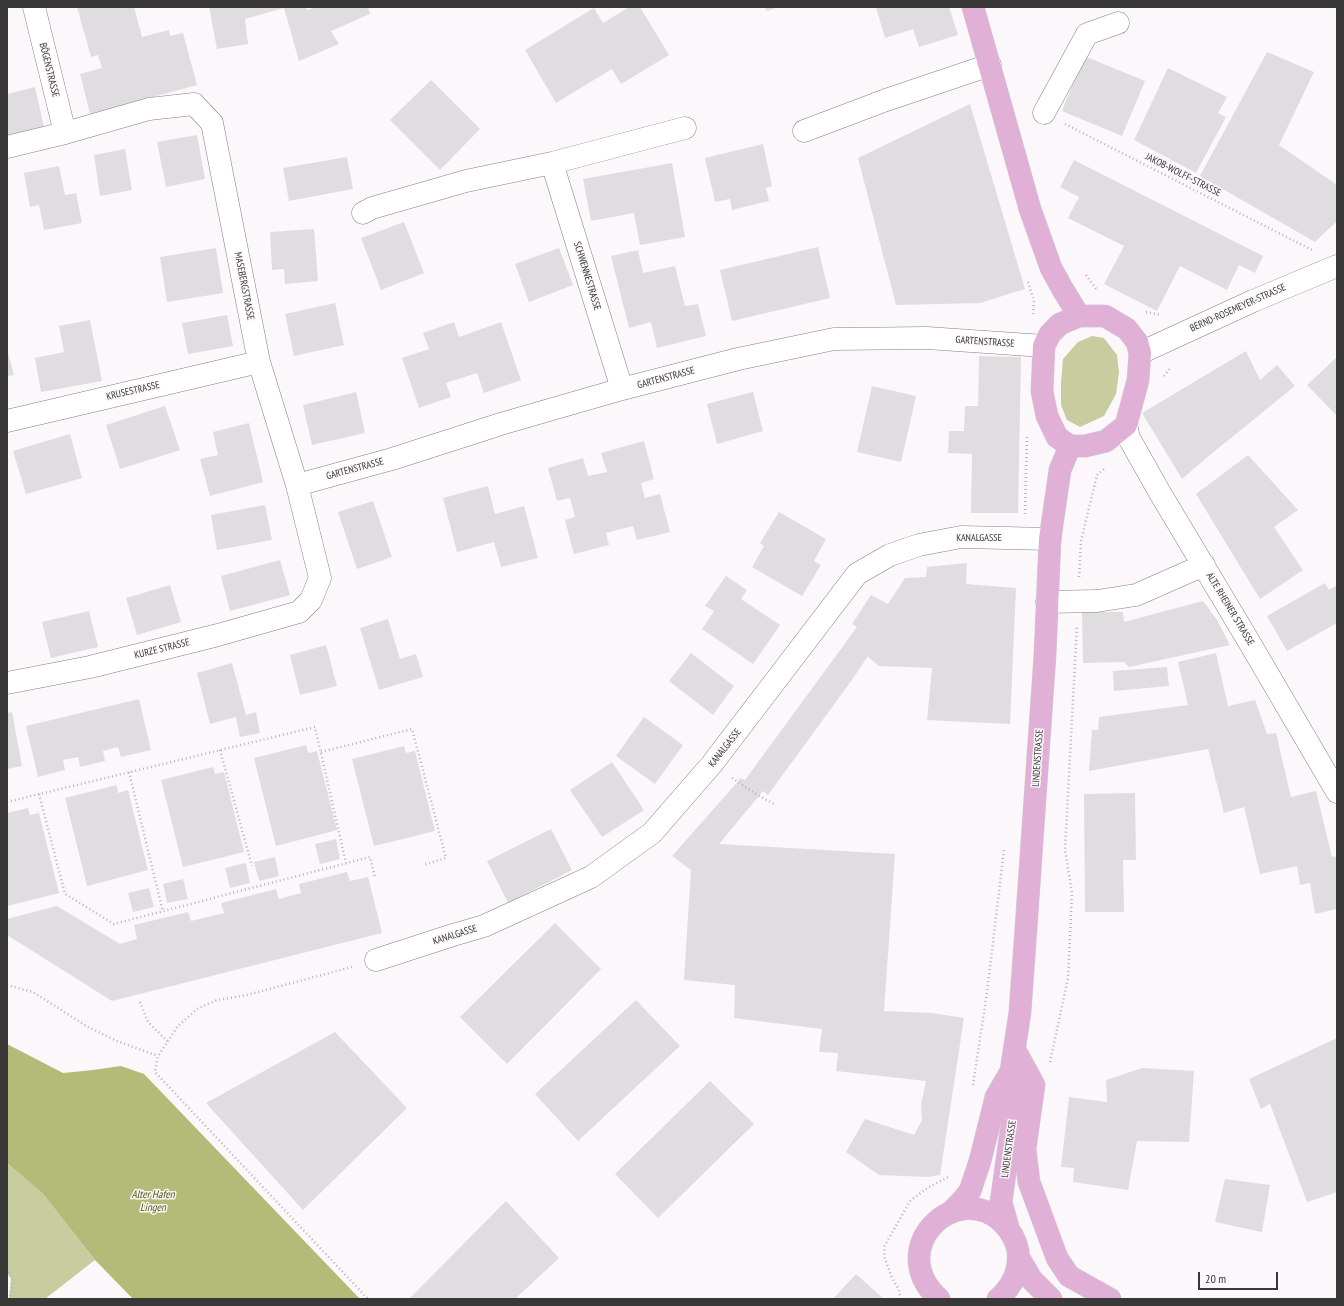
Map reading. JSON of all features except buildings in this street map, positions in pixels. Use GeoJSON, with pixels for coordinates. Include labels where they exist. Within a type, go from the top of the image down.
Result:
{"type":"FeatureCollection","features":[{"type":"Feature","properties":{"kind":"main road"},"geometry":{"type":"LineString","coordinates":[[974,7],[1030,209],[1051,268],[1079,316]]}},
{"type":"Feature","properties":{"kind":"main road"},"geometry":{"type":"LineString","coordinates":[[1079,316],[1105,316],[1127,330],[1137,342],[1140,353],[1138,380],[1127,431],[1106,441],[1084,446],[1070,446],[1057,438],[1047,416],[1042,391],[1037,346],[1060,324],[1079,316]]}},
{"type":"Feature","properties":{"kind":"main road","name":"LINDENSTRASSE"},"geometry":{"type":"LineString","coordinates":[[1019,1258],[1014,1236],[1008,1227],[1001,1202],[1015,1103],[1013,1061],[1020,1012],[1027,920],[1045,655],[1050,539],[1060,470],[1070,446]]}},
{"type":"Feature","properties":{"kind":"main road"},"geometry":{"type":"LineString","coordinates":[[1013,1061],[1034,1085],[1025,1149],[1029,1182],[1058,1258],[1069,1276],[1110,1299]]}},
{"type":"Feature","properties":{"kind":"main road","name":"LINDENSTRASSE"},"geometry":{"type":"LineString","coordinates":[[921,1289],[919,1251],[926,1232],[941,1217],[950,1212],[961,1202],[970,1191],[980,1161],[996,1097],[1013,1061]]}},
{"type":"Feature","properties":{"kind":"main road"},"geometry":{"type":"LineString","coordinates":[[950,1212],[975,1210],[987,1213],[1008,1227]]}},
{"type":"Feature","properties":{"kind":"main road"},"geometry":{"type":"LineString","coordinates":[[998,1299],[1005,1293],[1013,1282],[1017,1271],[1019,1258]]}},
{"type":"Feature","properties":{"kind":"main road"},"geometry":{"type":"LineString","coordinates":[[1019,1258],[1032,1280],[1051,1299]]}},
{"type":"Feature","properties":{"kind":"main road"},"geometry":{"type":"LineString","coordinates":[[921,1289],[931,1291],[939,1299]]}},
{"type":"Feature","properties":{"kind":"street","name":"BÖGENSTRASSE"},"geometry":{"type":"LineString","coordinates":[[34,7],[64,133]]}},
{"type":"Feature","properties":{"kind":"street"},"geometry":{"type":"LineString","coordinates":[[1044,113],[1072,46],[1087,34],[1118,23]]}},
{"type":"Feature","properties":{"kind":"street"},"geometry":{"type":"LineString","coordinates":[[804,131],[886,100],[990,65]]}},
{"type":"Feature","properties":{"kind":"street","name":"MASEBERGSTRASSE"},"geometry":{"type":"LineString","coordinates":[[64,133],[149,109],[194,104],[212,123],[258,362],[297,484],[320,578],[311,600]]}},
{"type":"Feature","properties":{"kind":"street"},"geometry":{"type":"LineString","coordinates":[[363,213],[372,208],[466,180],[552,163],[685,128]]}},
{"type":"Feature","properties":{"kind":"street"},"geometry":{"type":"LineString","coordinates":[[7,147],[64,133]]}},
{"type":"Feature","properties":{"kind":"street","name":"SCHWENNESTRASSE"},"geometry":{"type":"LineString","coordinates":[[552,163],[622,389]]}},
{"type":"Feature","properties":{"kind":"street","name":"BERND-ROSEMEYER-STRASSE"},"geometry":{"type":"LineString","coordinates":[[1140,353],[1253,301],[1332,272]]}},
{"type":"Feature","properties":{"kind":"street","name":"GARTENSTRASSE"},"geometry":{"type":"LineString","coordinates":[[297,484],[392,459],[504,423],[622,389],[738,359],[834,339],[927,338],[1037,346]]}},
{"type":"Feature","properties":{"kind":"street","name":"KRUSESTRASSE"},"geometry":{"type":"LineString","coordinates":[[7,421],[258,362]]}},
{"type":"Feature","properties":{"kind":"street","name":"ALTE RHEINER STRASSE"},"geometry":{"type":"LineString","coordinates":[[1127,431],[1337,792]]}},
{"type":"Feature","properties":{"kind":"street","name":"KANALGASSE"},"geometry":{"type":"LineString","coordinates":[[376,960],[484,926],[570,887],[591,877],[652,833],[712,764],[857,574],[890,555],[919,545],[961,536],[1050,539]]}},
{"type":"Feature","properties":{"kind":"street"},"geometry":{"type":"LineString","coordinates":[[1047,602],[1097,601],[1136,595],[1204,565]]}},
{"type":"Feature","properties":{"kind":"street","name":"KURZE STRASSE"},"geometry":{"type":"LineString","coordinates":[[7,683],[90,667],[218,635],[298,612],[311,600]]}},
{"type":"Feature","properties":{"kind":"path","name":"JAKOB-WOLFF-STRASSE"},"geometry":{"type":"LineString","coordinates":[[1044,113],[1313,251]]}},
{"type":"Feature","properties":{"kind":"path"},"geometry":{"type":"LineString","coordinates":[[1034,302],[1037,346]]}},
{"type":"Feature","properties":{"kind":"path"},"geometry":{"type":"LineString","coordinates":[[1162,378],[1177,360],[1170,339]]}},
{"type":"Feature","properties":{"kind":"path"},"geometry":{"type":"LineString","coordinates":[[1024,539],[1027,429]]}},
{"type":"Feature","properties":{"kind":"path"},"geometry":{"type":"LineString","coordinates":[[1050,1064],[1068,978],[1072,893],[1065,850],[1081,542],[1096,475],[1114,460],[1127,431]]}},
{"type":"Feature","properties":{"kind":"path"},"geometry":{"type":"LineString","coordinates":[[7,802],[315,727],[346,863]]}},
{"type":"Feature","properties":{"kind":"path"},"geometry":{"type":"LineString","coordinates":[[321,752],[412,729],[446,858],[423,865]]}},
{"type":"Feature","properties":{"kind":"path"},"geometry":{"type":"LineString","coordinates":[[220,750],[252,866]]}},
{"type":"Feature","properties":{"kind":"path"},"geometry":{"type":"LineString","coordinates":[[130,772],[163,912]]}},
{"type":"Feature","properties":{"kind":"path"},"geometry":{"type":"LineString","coordinates":[[737,782],[774,804]]}},
{"type":"Feature","properties":{"kind":"path"},"geometry":{"type":"LineString","coordinates":[[39,794],[65,894],[114,924],[370,857],[375,877]]}},
{"type":"Feature","properties":{"kind":"path"},"geometry":{"type":"LineString","coordinates":[[973,1087],[987,992],[1004,849]]}},
{"type":"Feature","properties":{"kind":"path"},"geometry":{"type":"LineString","coordinates":[[368,1299],[155,1072],[158,1056],[178,1026],[197,1009],[217,1000],[247,995],[376,960]]}},
{"type":"Feature","properties":{"kind":"path"},"geometry":{"type":"LineString","coordinates":[[7,985],[33,992],[88,1027],[117,1041],[158,1056]]}},
{"type":"Feature","properties":{"kind":"path"},"geometry":{"type":"LineString","coordinates":[[140,1002],[148,1022],[168,1042]]}},
{"type":"Feature","properties":{"kind":"path"},"geometry":{"type":"LineString","coordinates":[[901,1299],[898,1288],[892,1278],[885,1259],[884,1247],[910,1201],[926,1189],[952,1175]]}},
{"type":"Feature","properties":{"kind":"path"},"geometry":{"type":"LineString","coordinates":[[7,1269],[13,1279],[10,1299]]}},
{"type":"Feature","properties":{"kind":"shaded area"},"geometry":{"type":"Polygon","coordinates":[[[1092,336],[1104,338],[1117,355],[1119,372],[1116,394],[1104,416],[1080,427],[1067,420],[1061,405],[1063,359],[1078,342],[1092,336]]]}},
{"type":"Feature","properties":{"kind":"shaded area"},"geometry":{"type":"Polygon","coordinates":[[[7,1163],[43,1194],[95,1260],[45,1299],[9,1299],[11,1279],[7,1272],[7,1163]]]}},
{"type":"Feature","properties":{"kind":"water","name":"Alter Hafen Lingen"},"geometry":{"type":"Polygon","coordinates":[[[7,1044],[63,1073],[121,1066],[144,1074],[360,1299],[133,1299],[95,1260],[43,1194],[7,1163],[7,1044]]]}}]}
